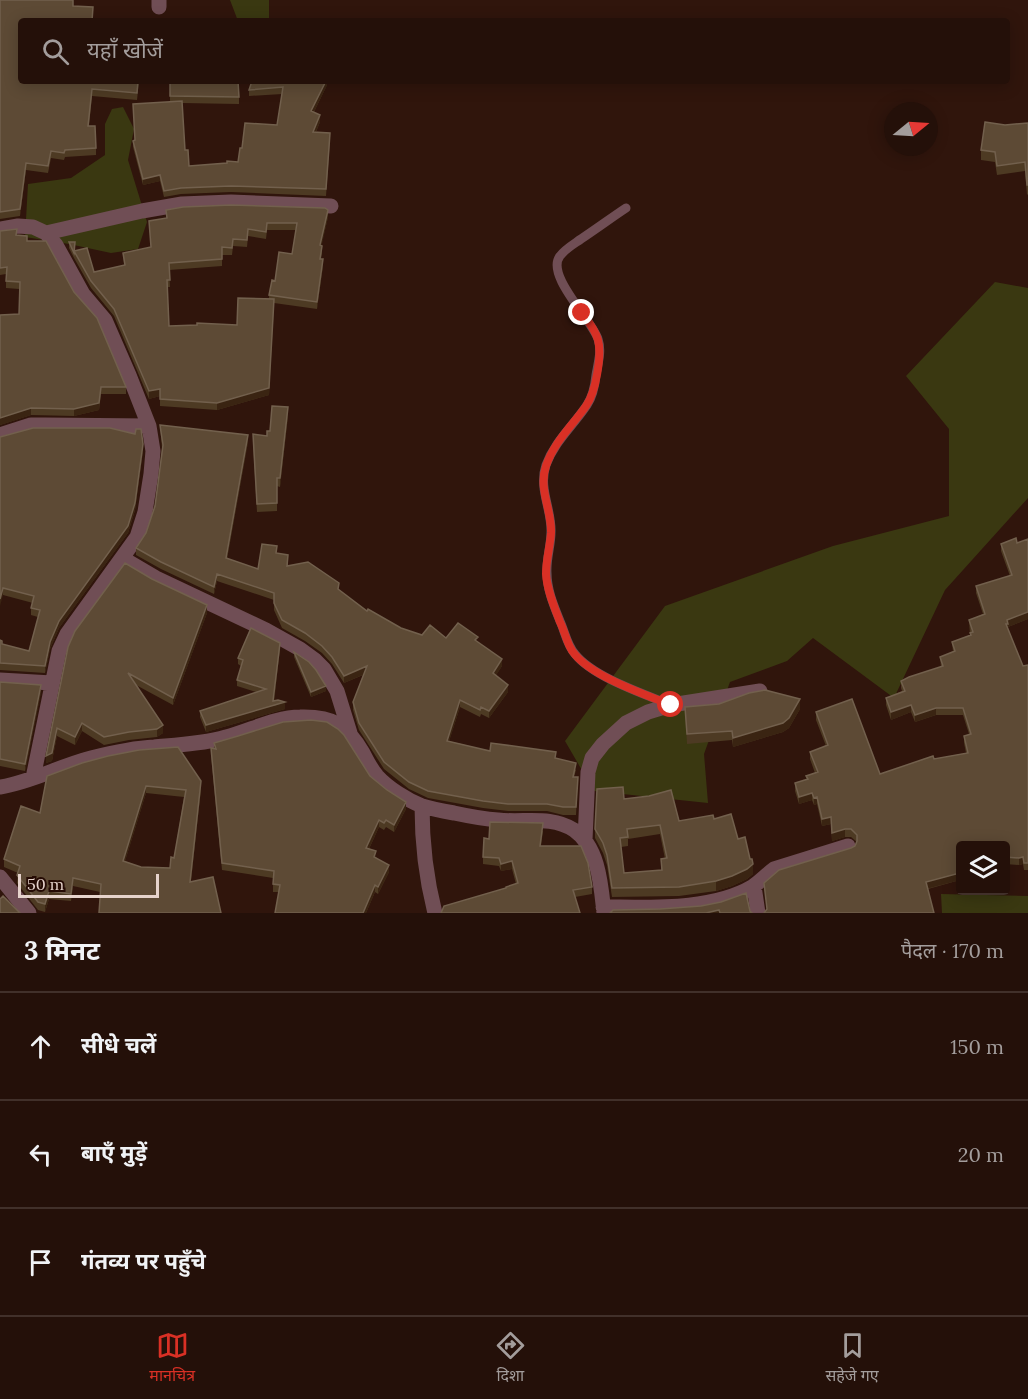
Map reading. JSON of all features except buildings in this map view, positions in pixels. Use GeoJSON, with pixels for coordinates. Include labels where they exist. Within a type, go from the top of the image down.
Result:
{"type":"FeatureCollection","features":[{"type":"Feature","properties":{"kind":"street"},"geometry":{"type":"LineString","coordinates":[[46,233],[182,204],[231,202],[331,206]]}},
{"type":"Feature","properties":{"kind":"street"},"geometry":{"type":"LineString","coordinates":[[0,229],[18,226],[33,227],[46,233],[56,245],[83,294],[105,320],[148,426],[153,451],[145,512],[136,537],[67,634],[59,651],[33,777]]}},
{"type":"Feature","properties":{"kind":"street"},"geometry":{"type":"LineString","coordinates":[[0,435],[31,425],[45,424],[148,426]]}},
{"type":"Feature","properties":{"kind":"street"},"geometry":{"type":"LineString","coordinates":[[122,558],[156,578],[266,630],[315,660],[324,669],[337,692],[350,733],[378,776],[402,795],[422,806],[500,821],[540,819],[573,830],[585,840],[592,853],[603,910],[676,907],[723,899],[754,886],[774,869],[848,846]]}},
{"type":"Feature","properties":{"kind":"street"},"geometry":{"type":"LineString","coordinates":[[0,680],[52,683]]}},
{"type":"Feature","properties":{"kind":"street"},"geometry":{"type":"LineString","coordinates":[[585,840],[588,772],[592,758],[603,744],[626,723],[648,712],[671,705],[760,691]]}},
{"type":"Feature","properties":{"kind":"street"},"geometry":{"type":"LineString","coordinates":[[0,787],[13,785],[91,758],[151,747],[225,738],[267,724],[298,717],[333,721],[350,733]]}},
{"type":"Feature","properties":{"kind":"street"},"geometry":{"type":"LineString","coordinates":[[422,806],[422,839],[435,913]]}},
{"type":"Feature","properties":{"kind":"street"},"geometry":{"type":"LineString","coordinates":[[0,877],[29,913]]}},
{"type":"Feature","properties":{"kind":"street"},"geometry":{"type":"LineString","coordinates":[[754,886],[758,913]]}},
{"type":"Feature","properties":{"kind":"lane"},"geometry":{"type":"LineString","coordinates":[[626,208],[571,246],[559,256],[556,264],[565,288],[593,327],[600,352],[588,404],[559,440],[545,466],[544,496],[551,532],[546,574],[553,604],[570,648],[577,657],[619,684],[671,705]]}},
{"type":"Feature","properties":{"kind":"shaded area"},"geometry":{"type":"Polygon","coordinates":[[[230,0],[269,0],[269,18],[237,18],[230,0]]]}},
{"type":"Feature","properties":{"kind":"shaded area"},"geometry":{"type":"Polygon","coordinates":[[[123,107],[134,129],[128,160],[147,222],[138,249],[111,253],[25,237],[28,184],[71,178],[105,155],[105,124],[112,109],[123,107]]]}},
{"type":"Feature","properties":{"kind":"shaded area"},"geometry":{"type":"Polygon","coordinates":[[[995,282],[1028,288],[1028,498],[945,590],[894,698],[813,638],[787,661],[730,682],[704,754],[708,803],[594,791],[565,741],[665,606],[833,546],[949,516],[949,429],[906,376],[995,282]]]}},
{"type":"Feature","properties":{"kind":"shaded area"},"geometry":{"type":"Polygon","coordinates":[[[941,894],[1028,896],[1028,913],[942,913],[941,894]]]}},
{"type":"Feature","properties":{"kind":"route"},"geometry":{"type":"LineString","coordinates":[[582,313],[593,327],[600,352],[592,395],[588,404],[559,440],[545,466],[544,496],[551,532],[546,574],[549,591],[570,648],[577,657],[619,684],[671,705]]}}]}
